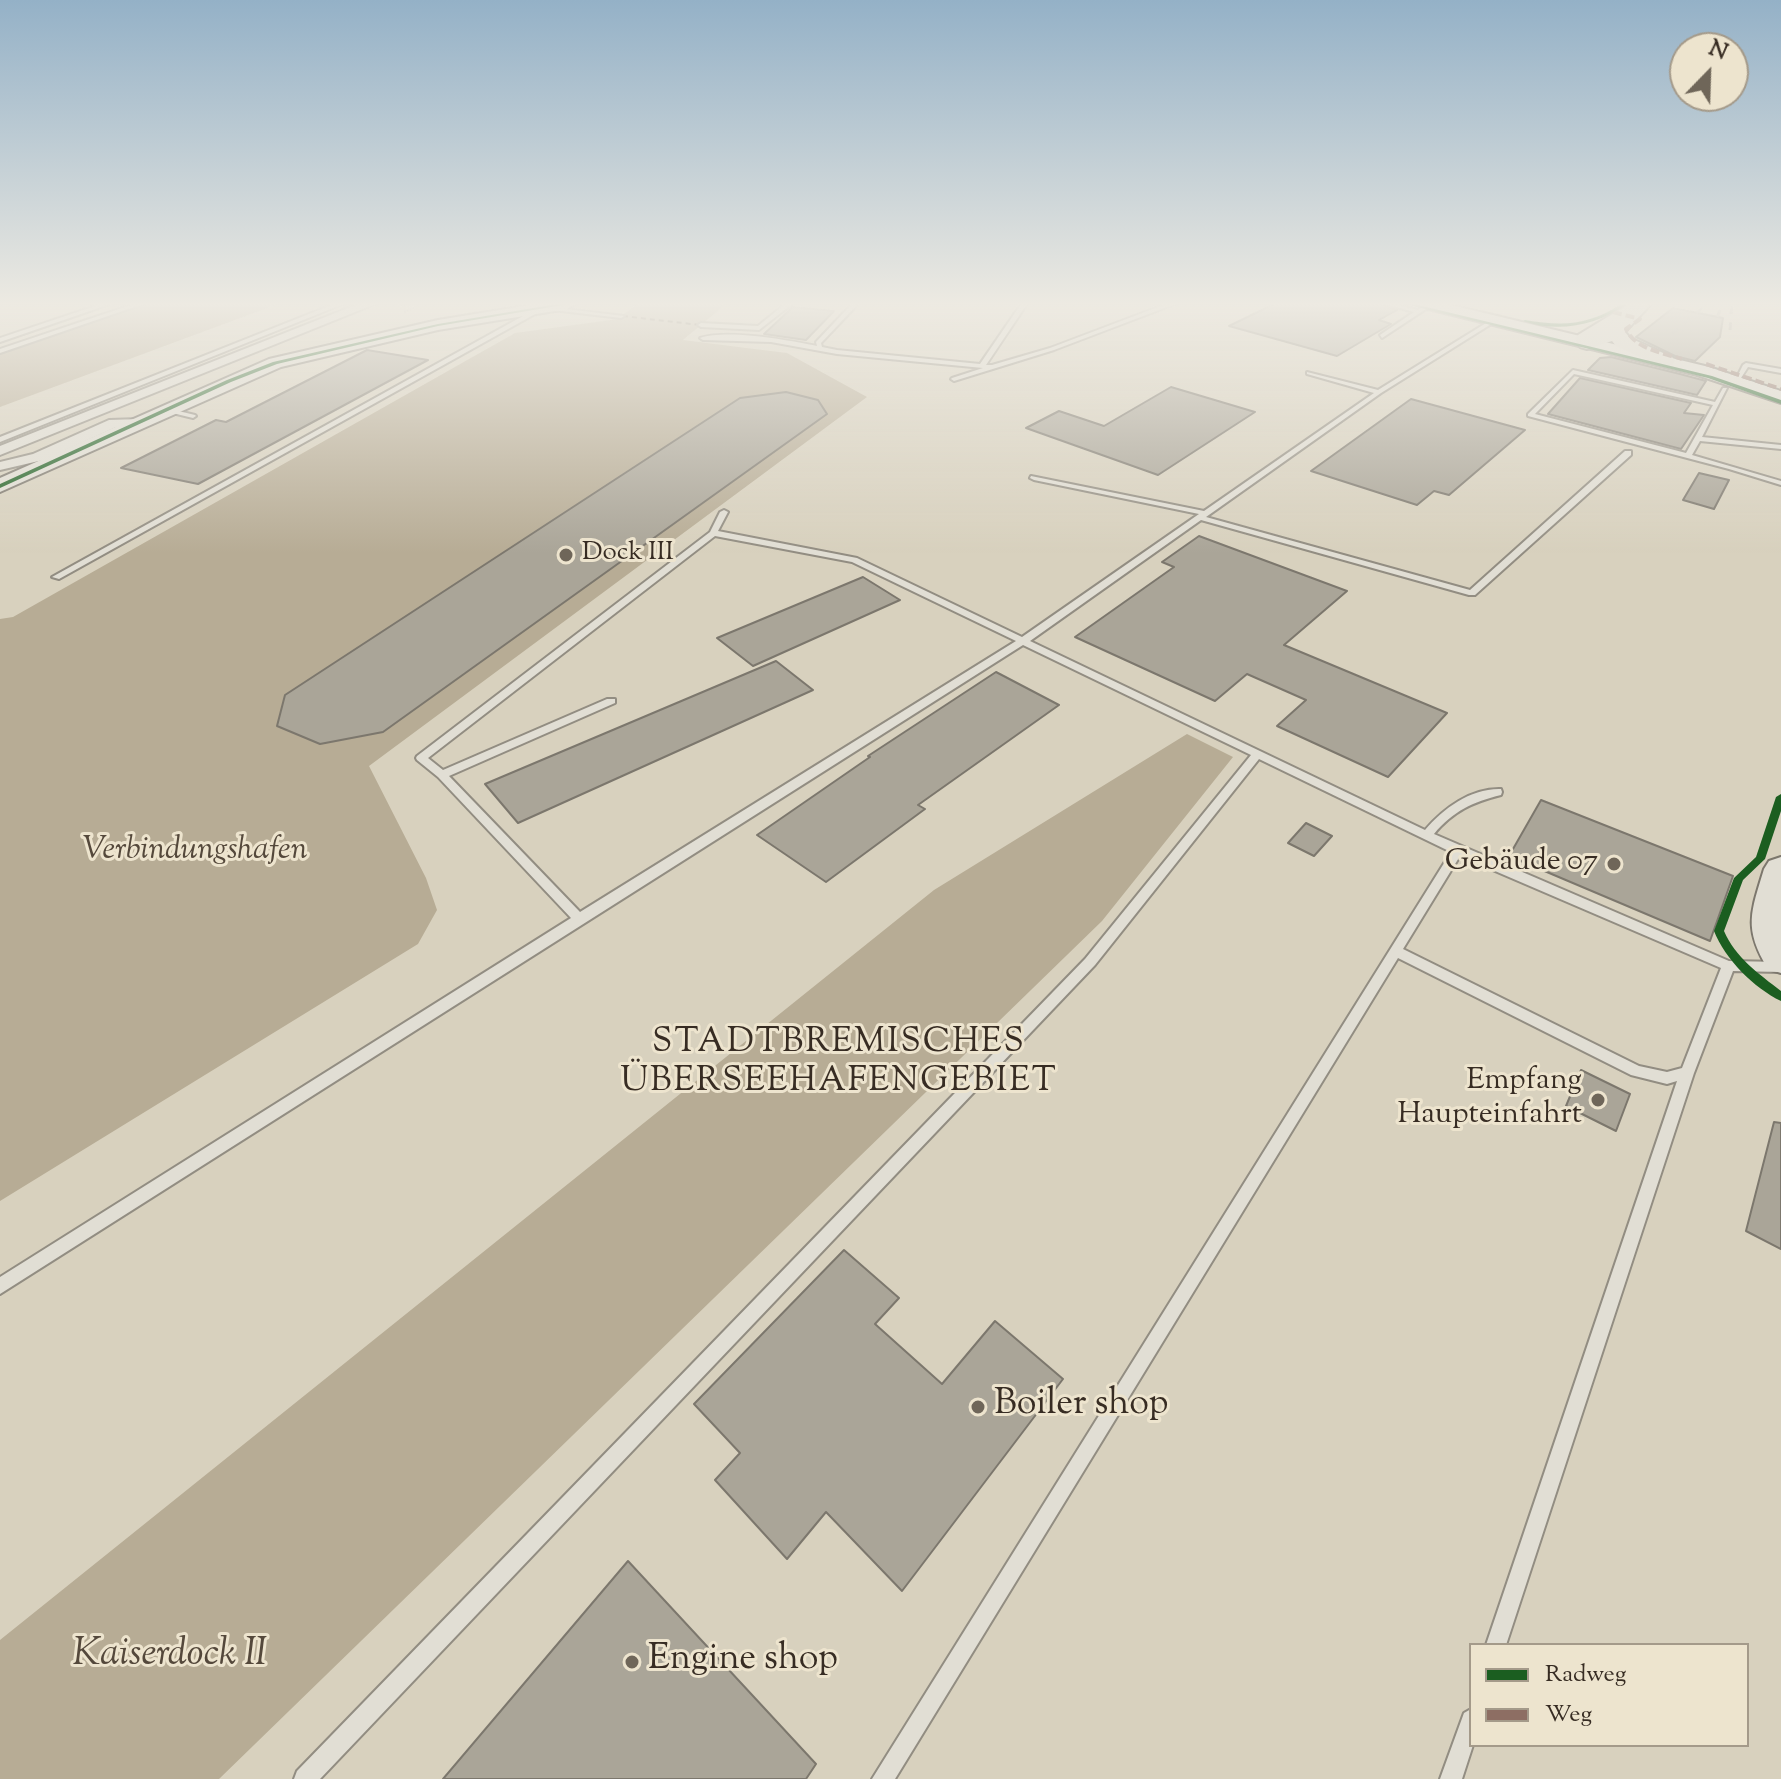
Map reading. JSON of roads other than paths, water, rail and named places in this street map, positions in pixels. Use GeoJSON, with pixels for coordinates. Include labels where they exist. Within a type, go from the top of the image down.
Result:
{"type":"FeatureCollection","features":[{"type":"Feature","properties":{"kind":"street"},"geometry":{"type":"LineString","coordinates":[[0,451],[161,387]]}},
{"type":"Feature","properties":{"kind":"street"},"geometry":{"type":"LineString","coordinates":[[0,486],[217,387]]}},
{"type":"Feature","properties":{"kind":"street"},"geometry":{"type":"LineString","coordinates":[[1743,387],[1781,397]]}},
{"type":"Feature","properties":{"kind":"street"},"geometry":{"type":"LineString","coordinates":[[0,466],[38,457],[114,423],[139,423]]}},
{"type":"Feature","properties":{"kind":"street"},"geometry":{"type":"LineString","coordinates":[[1781,869],[1765,926],[1767,937],[1781,959]]}},
{"type":"Feature","properties":{"kind":"lane"},"geometry":{"type":"LineString","coordinates":[[0,440],[132,387]]}},
{"type":"Feature","properties":{"kind":"lane"},"geometry":{"type":"LineString","coordinates":[[56,577],[400,387]]}},
{"type":"Feature","properties":{"kind":"lane"},"geometry":{"type":"LineString","coordinates":[[1361,387],[1379,392]]}},
{"type":"Feature","properties":{"kind":"lane"},"geometry":{"type":"LineString","coordinates":[[0,1286],[1023,641],[1387,387]]}},
{"type":"Feature","properties":{"kind":"lane"},"geometry":{"type":"LineString","coordinates":[[1558,387],[1530,415],[1781,483]]}},
{"type":"Feature","properties":{"kind":"lane"},"geometry":{"type":"LineString","coordinates":[[1640,387],[1715,404]]}},
{"type":"Feature","properties":{"kind":"lane"},"geometry":{"type":"LineString","coordinates":[[1688,456],[1700,439],[1715,404],[1729,387]]}},
{"type":"Feature","properties":{"kind":"lane"},"geometry":{"type":"LineString","coordinates":[[166,410],[193,416]]}},
{"type":"Feature","properties":{"kind":"lane"},"geometry":{"type":"LineString","coordinates":[[1700,439],[1781,447]]}},
{"type":"Feature","properties":{"kind":"lane"},"geometry":{"type":"LineString","coordinates":[[1034,478],[1201,515],[1472,593],[1628,453]]}},
{"type":"Feature","properties":{"kind":"lane"},"geometry":{"type":"LineString","coordinates":[[579,919],[442,775],[421,758],[713,533],[724,512]]}},
{"type":"Feature","properties":{"kind":"lane"},"geometry":{"type":"LineString","coordinates":[[713,533],[854,560],[1458,850],[1728,966],[1781,967]]}},
{"type":"Feature","properties":{"kind":"lane"},"geometry":{"type":"LineString","coordinates":[[442,775],[611,701]]}},
{"type":"Feature","properties":{"kind":"lane"},"geometry":{"type":"LineString","coordinates":[[305,1779],[1090,962],[1257,754]]}},
{"type":"Feature","properties":{"kind":"lane"},"geometry":{"type":"LineString","coordinates":[[1427,835],[1448,810],[1469,798],[1497,792]]}},
{"type":"Feature","properties":{"kind":"lane"},"geometry":{"type":"LineString","coordinates":[[883,1779],[1458,850]]}},
{"type":"Feature","properties":{"kind":"lane"},"geometry":{"type":"LineString","coordinates":[[1396,951],[1636,1071],[1667,1078],[1687,1073]]}},
{"type":"Feature","properties":{"kind":"lane"},"geometry":{"type":"LineString","coordinates":[[1497,1643],[1658,1168],[1687,1073],[1728,966]]}},
{"type":"Feature","properties":{"kind":"lane"},"geometry":{"type":"LineString","coordinates":[[1451,1779],[1469,1726]]}},
{"type":"Feature","properties":{"kind":"water"},"geometry":{"type":"Polygon","coordinates":[[[0,387],[54,387],[0,407],[0,387]]]}},
{"type":"Feature","properties":{"kind":"water","name":"Verbindungshafen"},"geometry":{"type":"Polygon","coordinates":[[[420,387],[849,387],[867,397],[369,766],[426,878],[437,910],[418,944],[0,1201],[0,619],[13,617],[420,387]]]}},
{"type":"Feature","properties":{"kind":"water","name":"Kaiserdock II"},"geometry":{"type":"Polygon","coordinates":[[[1187,734],[1233,757],[1102,921],[219,1779],[0,1779],[0,1640],[934,890],[1187,734]]]}},
{"type":"Feature","properties":{"kind":"place","name":"Dock III"},"geometry":{"type":"Point","coordinates":[566,555]}},
{"type":"Feature","properties":{"kind":"place","name":"Gebäude 07"},"geometry":{"type":"Point","coordinates":[1614,864]}},
{"type":"Feature","properties":{"kind":"place","name":"Empfang Haupteinfahrt"},"geometry":{"type":"Point","coordinates":[1598,1100]}},
{"type":"Feature","properties":{"kind":"place","name":"Boiler shop"},"geometry":{"type":"Point","coordinates":[978,1407]}},
{"type":"Feature","properties":{"kind":"place","name":"Engine shop"},"geometry":{"type":"Point","coordinates":[632,1662]}},
{"type":"Feature","properties":{"kind":"district","name":"STADTBREMISCHES ÜBERSEEHAFENGEBIET"},"geometry":{"type":"Point","coordinates":[839,1064]}}]}
